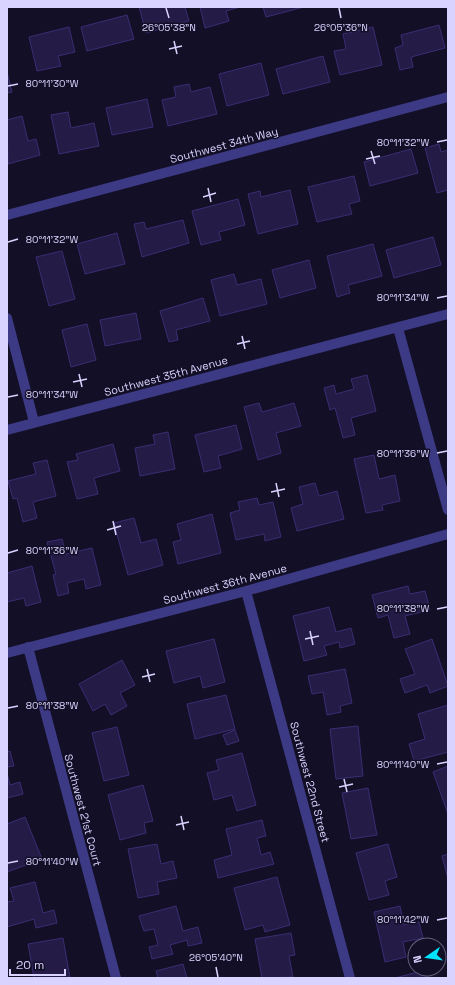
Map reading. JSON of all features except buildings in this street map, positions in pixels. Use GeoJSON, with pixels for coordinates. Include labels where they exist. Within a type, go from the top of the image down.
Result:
{"type":"FeatureCollection","features":[{"type":"Feature","properties":{"kind":"street","name":"Southwest 34th Way"},"geometry":{"type":"LineString","coordinates":[[7,215],[448,97]]}},
{"type":"Feature","properties":{"kind":"street","name":"Southwest 35th Avenue"},"geometry":{"type":"LineString","coordinates":[[7,430],[448,314]]}},
{"type":"Feature","properties":{"kind":"street"},"geometry":{"type":"LineString","coordinates":[[7,318],[34,422]]}},
{"type":"Feature","properties":{"kind":"street"},"geometry":{"type":"LineString","coordinates":[[398,328],[448,510]]}},
{"type":"Feature","properties":{"kind":"street","name":"Southwest 36th Avenue"},"geometry":{"type":"LineString","coordinates":[[7,653],[246,591],[448,534]]}},
{"type":"Feature","properties":{"kind":"street","name":"Southwest 22nd Street"},"geometry":{"type":"LineString","coordinates":[[246,591],[350,978]]}},
{"type":"Feature","properties":{"kind":"street","name":"Southwest 21st Court"},"geometry":{"type":"LineString","coordinates":[[28,648],[116,978]]}}]}
